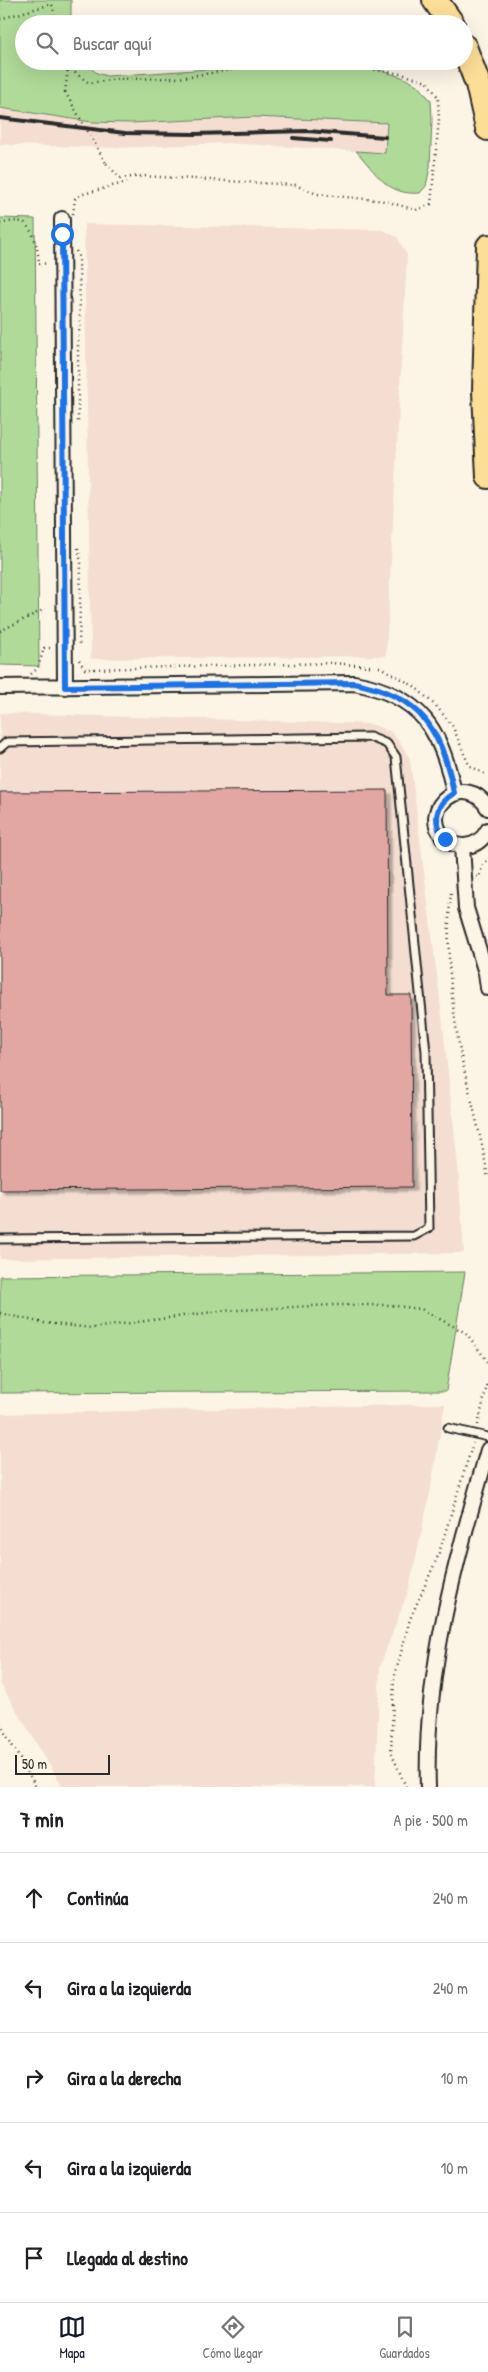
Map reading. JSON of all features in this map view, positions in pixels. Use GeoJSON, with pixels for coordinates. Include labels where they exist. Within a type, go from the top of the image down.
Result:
{"type":"FeatureCollection","features":[{"type":"Feature","properties":{"kind":"highway"},"geometry":{"type":"LineString","coordinates":[[435,0],[446,15]]}},
{"type":"Feature","properties":{"kind":"highway"},"geometry":{"type":"LineString","coordinates":[[473,70],[478,84],[488,128]]}},
{"type":"Feature","properties":{"kind":"highway"},"geometry":{"type":"LineString","coordinates":[[488,246],[484,391],[488,477]]}},
{"type":"Feature","properties":{"kind":"street"},"geometry":{"type":"LineString","coordinates":[[65,687],[68,219]]}},
{"type":"Feature","properties":{"kind":"street"},"geometry":{"type":"LineString","coordinates":[[0,687],[344,683],[375,687],[396,697],[427,721],[439,739],[448,765],[454,793]]}},
{"type":"Feature","properties":{"kind":"street"},"geometry":{"type":"LineString","coordinates":[[488,808],[479,796],[471,792],[454,793],[440,805],[437,823],[445,839],[462,846],[479,841],[488,830]]}},
{"type":"Feature","properties":{"kind":"street"},"geometry":{"type":"LineString","coordinates":[[462,846],[466,908],[486,973],[488,988]]}},
{"type":"Feature","properties":{"kind":"street"},"geometry":{"type":"LineString","coordinates":[[428,1787],[429,1704],[438,1646],[454,1567],[488,1450]]}},
{"type":"Feature","properties":{"kind":"lane"},"geometry":{"type":"LineString","coordinates":[[0,748],[7,742],[370,737],[386,744],[396,757],[426,1052],[429,1228],[414,1236],[0,1239]]}},
{"type":"Feature","properties":{"kind":"lane"},"geometry":{"type":"LineString","coordinates":[[448,1428],[488,1437]]}},
{"type":"Feature","properties":{"kind":"path"},"geometry":{"type":"LineString","coordinates":[[0,19],[52,2],[55,15]]}},
{"type":"Feature","properties":{"kind":"path"},"geometry":{"type":"LineString","coordinates":[[69,70],[66,92],[106,163],[120,178],[143,176],[296,185],[317,194],[384,201],[416,210],[431,204],[439,119],[438,97],[427,82],[410,77],[367,70]]}},
{"type":"Feature","properties":{"kind":"path"},"geometry":{"type":"LineString","coordinates":[[73,70],[89,82],[118,79],[178,78],[230,70]]}},
{"type":"Feature","properties":{"kind":"path"},"geometry":{"type":"LineString","coordinates":[[68,219],[75,199],[127,182]]}},
{"type":"Feature","properties":{"kind":"path"},"geometry":{"type":"LineString","coordinates":[[0,224],[13,221],[24,222],[38,245],[39,264],[50,263]]}},
{"type":"Feature","properties":{"kind":"path"},"geometry":{"type":"LineString","coordinates":[[75,250],[79,258],[78,427]]}},
{"type":"Feature","properties":{"kind":"path"},"geometry":{"type":"LineString","coordinates":[[78,547],[81,563],[79,660],[85,669],[332,663],[380,667],[414,686],[436,706],[452,725],[469,765],[488,776]]}},
{"type":"Feature","properties":{"kind":"path"},"geometry":{"type":"LineString","coordinates":[[0,631],[45,610]]}},
{"type":"Feature","properties":{"kind":"path"},"geometry":{"type":"LineString","coordinates":[[26,675],[38,668],[44,648]]}},
{"type":"Feature","properties":{"kind":"path"},"geometry":{"type":"LineString","coordinates":[[479,877],[483,864],[488,860]]}},
{"type":"Feature","properties":{"kind":"path"},"geometry":{"type":"LineString","coordinates":[[451,888],[448,919],[451,985],[461,1054],[488,1179]]}},
{"type":"Feature","properties":{"kind":"path"},"geometry":{"type":"LineString","coordinates":[[0,1313],[43,1324],[93,1328],[220,1312],[331,1305],[388,1304],[421,1309],[466,1333],[487,1362]]}},
{"type":"Feature","properties":{"kind":"path"},"geometry":{"type":"LineString","coordinates":[[406,1787],[391,1752],[394,1680],[410,1619],[438,1556],[476,1434],[488,1380]]}},
{"type":"Feature","properties":{"kind":"path"},"geometry":{"type":"LineString","coordinates":[[0,1724],[36,1787]]}},
{"type":"Feature","properties":{"kind":"shaded area"},"geometry":{"type":"Polygon","coordinates":[[[0,108],[92,122],[131,123],[254,117],[388,123],[385,153],[228,143],[116,148],[14,145],[0,144],[0,108]]]}},
{"type":"Feature","properties":{"kind":"shaded area"},"geometry":{"type":"Polygon","coordinates":[[[84,224],[383,230],[397,237],[407,255],[386,656],[91,659],[84,224]]]}},
{"type":"Feature","properties":{"kind":"shaded area"},"geometry":{"type":"Polygon","coordinates":[[[0,713],[371,724],[391,732],[410,759],[442,1016],[458,1166],[464,1253],[0,1259],[0,713]]]}},
{"type":"Feature","properties":{"kind":"shaded area"},"geometry":{"type":"Polygon","coordinates":[[[445,1404],[430,1493],[409,1589],[380,1666],[375,1787],[63,1787],[0,1683],[0,1414],[445,1404]]]}},
{"type":"Feature","properties":{"kind":"green space"},"geometry":{"type":"Polygon","coordinates":[[[0,0],[71,0],[71,15],[15,15],[15,70],[93,70],[107,76],[194,70],[379,70],[402,77],[419,86],[431,101],[430,167],[426,186],[420,193],[398,191],[390,187],[376,174],[356,151],[385,153],[387,123],[254,117],[131,123],[92,122],[0,108],[0,0]]]}},
{"type":"Feature","properties":{"kind":"green space"},"geometry":{"type":"Polygon","coordinates":[[[0,218],[35,219],[39,666],[0,665],[0,218]]]}},
{"type":"Feature","properties":{"kind":"green space"},"geometry":{"type":"Polygon","coordinates":[[[465,1272],[446,1391],[0,1393],[0,1276],[465,1272]]]}},
{"type":"Feature","properties":{"kind":"building"},"geometry":{"type":"Polygon","coordinates":[[[387,790],[388,995],[411,995],[412,1187],[0,1190],[0,792],[387,790]]]}},
{"type":"Feature","properties":{"kind":"railway"},"geometry":{"type":"LineString","coordinates":[[0,118],[125,133],[194,134],[307,131],[385,137]]}},
{"type":"Feature","properties":{"kind":"railway"},"geometry":{"type":"LineString","coordinates":[[293,138],[331,141]]}},
{"type":"Feature","properties":{"kind":"route"},"geometry":{"type":"LineString","coordinates":[[62,234],[65,687],[354,683],[375,687],[396,697],[410,707],[427,721],[439,739],[448,765],[454,793],[440,805],[437,814],[437,823],[445,839]]}}]}
